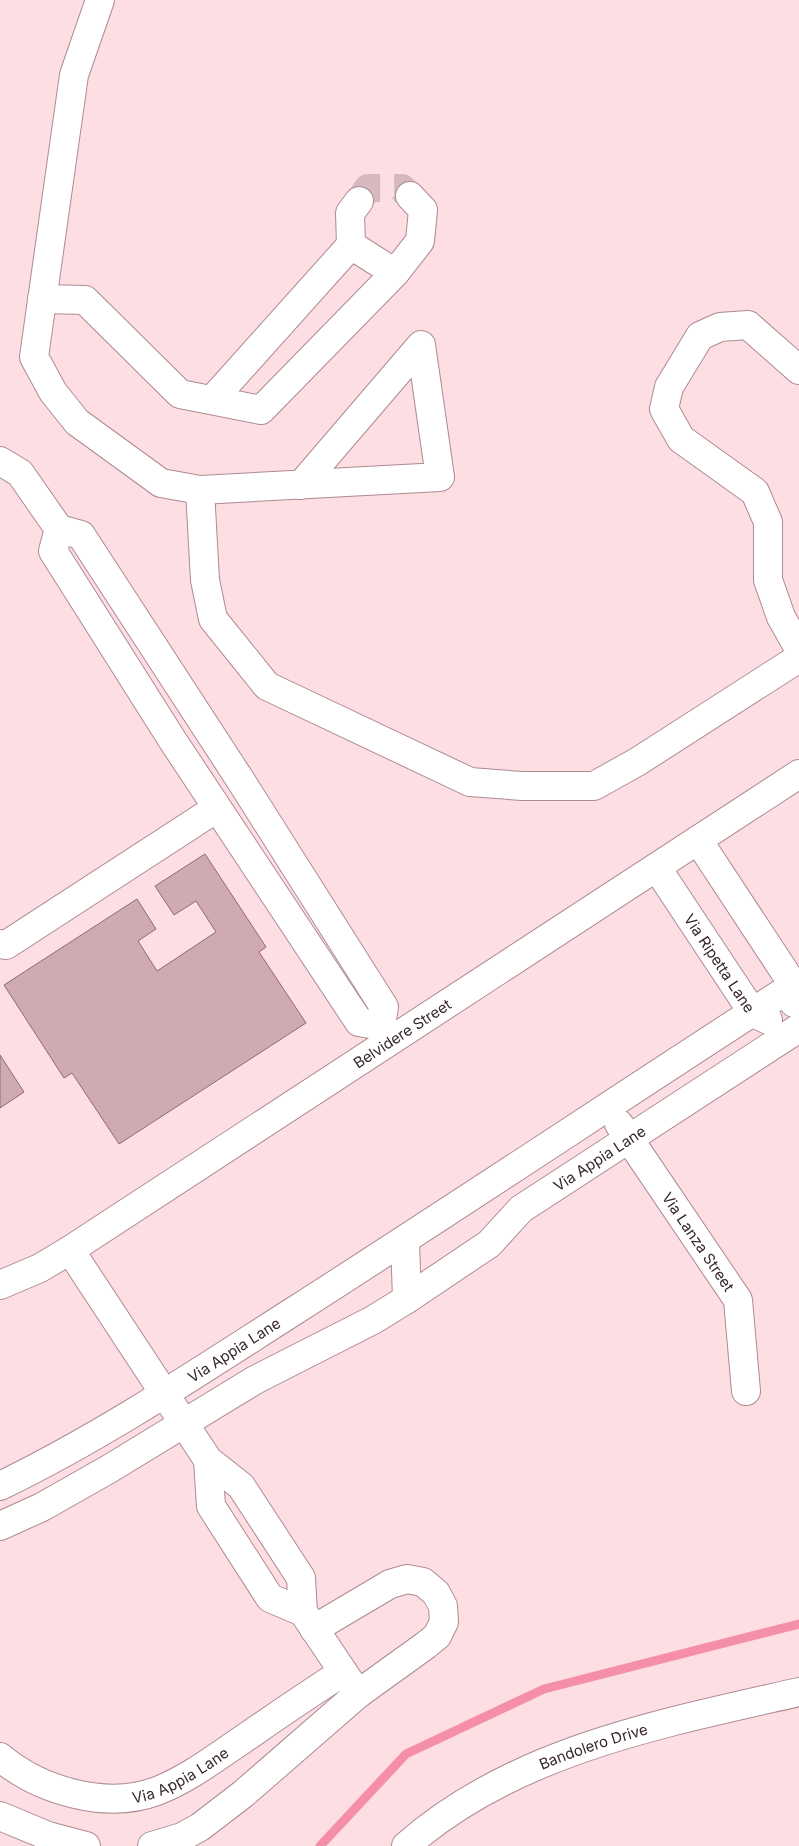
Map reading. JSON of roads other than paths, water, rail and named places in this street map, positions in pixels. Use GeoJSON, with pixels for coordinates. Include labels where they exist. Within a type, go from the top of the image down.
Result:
{"type":"FeatureCollection","features":[{"type":"Feature","properties":{"kind":"street"},"geometry":{"type":"LineString","coordinates":[[100,0],[74,75],[34,357],[53,392],[76,422],[161,483],[200,490],[301,485],[440,477],[421,346],[301,485]]}},
{"type":"Feature","properties":{"kind":"street"},"geometry":{"type":"LineString","coordinates":[[42,299],[85,300],[180,394],[261,410],[395,273],[420,241],[423,210],[410,196]]}},
{"type":"Feature","properties":{"kind":"street"},"geometry":{"type":"LineString","coordinates":[[212,400],[351,245],[350,213],[359,201]]}},
{"type":"Feature","properties":{"kind":"street"},"geometry":{"type":"LineString","coordinates":[[351,245],[395,273]]}},
{"type":"Feature","properties":{"kind":"street"},"geometry":{"type":"LineString","coordinates":[[799,370],[748,325],[720,327],[700,336],[669,387],[664,409],[681,439],[755,492],[768,522],[768,580],[781,617],[799,649]]}},
{"type":"Feature","properties":{"kind":"street"},"geometry":{"type":"LineString","coordinates":[[0,461],[20,474],[58,529],[81,535],[203,721],[384,1007],[387,1033],[359,1022],[173,741],[53,551],[58,529]]}},
{"type":"Feature","properties":{"kind":"street"},"geometry":{"type":"LineString","coordinates":[[200,490],[205,580],[213,619],[267,686],[470,782],[522,786],[594,786],[637,762],[799,658]]}},
{"type":"Feature","properties":{"kind":"street"},"geometry":{"type":"LineString","coordinates":[[110,642],[137,620]]}},
{"type":"Feature","properties":{"kind":"street"},"geometry":{"type":"LineString","coordinates":[[173,741],[203,721]]}},
{"type":"Feature","properties":{"kind":"street","name":"Belvidere Street"},"geometry":{"type":"LineString","coordinates":[[0,1285],[40,1268],[70,1250],[387,1033],[657,868],[799,774]]}},
{"type":"Feature","properties":{"kind":"street"},"geometry":{"type":"LineString","coordinates":[[0,944],[6,945],[217,808]]}},
{"type":"Feature","properties":{"kind":"street"},"geometry":{"type":"LineString","coordinates":[[698,840],[796,984],[796,1029]]}},
{"type":"Feature","properties":{"kind":"street","name":"Via Ripetta Lane"},"geometry":{"type":"LineString","coordinates":[[657,868],[753,1012],[796,1029]]}},
{"type":"Feature","properties":{"kind":"street","name":"Via Appia Lane"},"geometry":{"type":"LineString","coordinates":[[0,1486],[81,1445],[164,1394],[405,1240],[796,984]]}},
{"type":"Feature","properties":{"kind":"street","name":"Via Appia Lane"},"geometry":{"type":"LineString","coordinates":[[0,1526],[42,1507],[109,1470],[254,1380],[373,1320],[407,1299],[489,1244],[521,1209],[796,1029]]}},
{"type":"Feature","properties":{"kind":"street","name":"Via Lanza Street"},"geometry":{"type":"LineString","coordinates":[[608,1108],[738,1300],[746,1391]]}},
{"type":"Feature","properties":{"kind":"street"},"geometry":{"type":"LineString","coordinates":[[405,1240],[407,1299]]}},
{"type":"Feature","properties":{"kind":"street"},"geometry":{"type":"LineString","coordinates":[[70,1250],[208,1460],[241,1486],[301,1578],[309,1620],[351,1683]]}},
{"type":"Feature","properties":{"kind":"street"},"geometry":{"type":"LineString","coordinates":[[208,1460],[211,1506],[270,1598],[309,1620]]}},
{"type":"Feature","properties":{"kind":"street","name":"Via Appia Lane"},"geometry":{"type":"LineString","coordinates":[[0,1757],[32,1777],[74,1794],[105,1798],[156,1791],[191,1774],[437,1636],[444,1622],[443,1606],[436,1593],[423,1582],[407,1579],[390,1584],[309,1620]]}},
{"type":"Feature","properties":{"kind":"street","name":"Via Appia Lane"},"geometry":{"type":"LineString","coordinates":[[152,1846],[182,1837],[200,1827],[243,1794],[351,1683]]}},
{"type":"Feature","properties":{"kind":"street","name":"Bandolero Drive"},"geometry":{"type":"LineString","coordinates":[[406,1846],[426,1828],[461,1804],[531,1768],[615,1738],[683,1718],[799,1692]]}},
{"type":"Feature","properties":{"kind":"street"},"geometry":{"type":"LineString","coordinates":[[0,1816],[48,1836],[86,1846]]}},
{"type":"Feature","properties":{"kind":"waterway"},"geometry":{"type":"LineString","coordinates":[[320,1846],[406,1754],[544,1689],[799,1624]]}},
{"type":"Feature","properties":{"kind":"tunnel"},"geometry":{"type":"LineString","coordinates":[[359,201],[368,188],[402,188],[410,196]]}}]}
